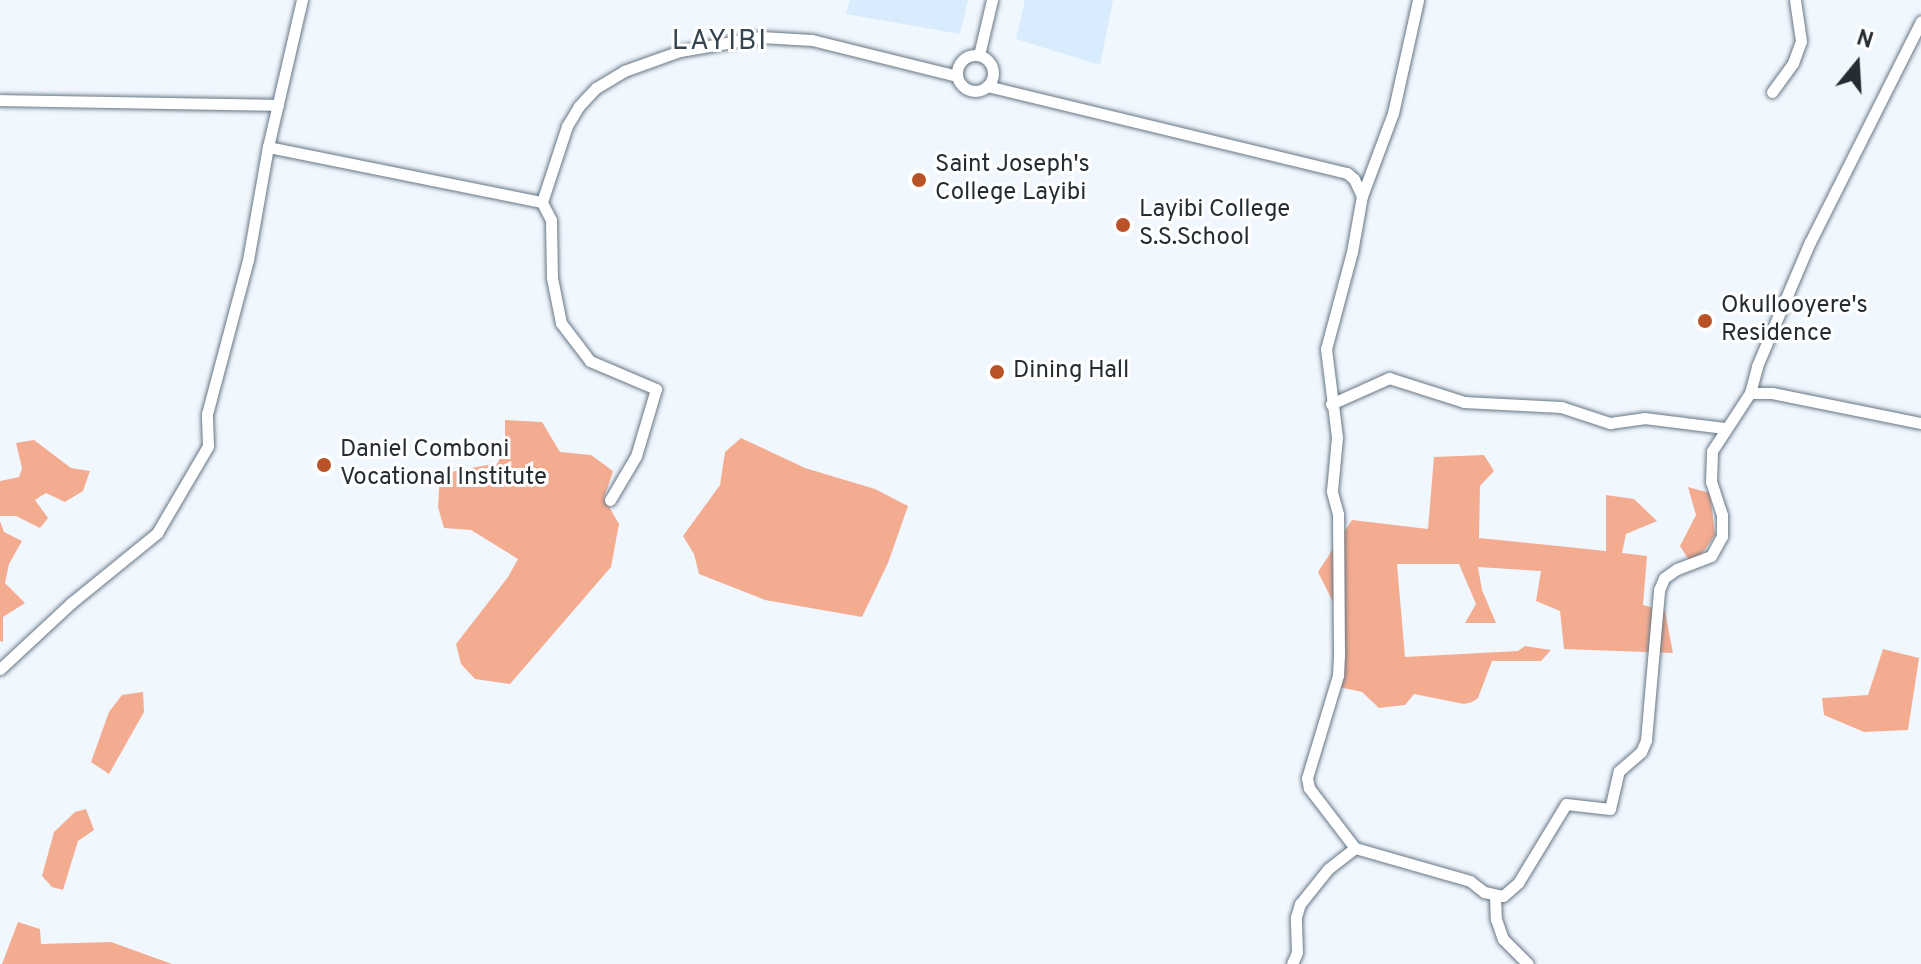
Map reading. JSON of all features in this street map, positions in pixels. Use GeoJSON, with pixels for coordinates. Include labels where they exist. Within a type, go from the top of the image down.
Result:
{"type":"FeatureCollection","features":[{"type":"Feature","properties":{"kind":"street"},"geometry":{"type":"LineString","coordinates":[[0,669],[71,603],[155,536],[208,446],[207,414],[248,260],[268,147],[302,0]]}},
{"type":"Feature","properties":{"kind":"street"},"geometry":{"type":"LineString","coordinates":[[979,55],[992,0]]}},
{"type":"Feature","properties":{"kind":"street"},"geometry":{"type":"LineString","coordinates":[[1418,0],[1393,113],[1362,196],[1352,252],[1326,349],[1337,437],[1332,491],[1338,514],[1338,675],[1307,778],[1309,788],[1355,848],[1470,881],[1495,896],[1511,892],[1518,883],[1566,804],[1610,809],[1619,771],[1641,752],[1646,740],[1659,590],[1664,578],[1677,569],[1711,556],[1722,536],[1722,515],[1709,465],[1724,428],[1750,393],[1757,366],[1821,220],[1921,21]]}},
{"type":"Feature","properties":{"kind":"street"},"geometry":{"type":"LineString","coordinates":[[1772,92],[1793,63],[1801,41],[1795,0]]}},
{"type":"Feature","properties":{"kind":"street"},"geometry":{"type":"LineString","coordinates":[[610,500],[636,456],[656,389],[590,361],[561,323],[552,278],[551,220],[542,202],[567,126],[587,96],[614,75],[680,51],[734,40],[785,36],[957,76],[970,90],[987,86],[1347,173],[1354,179],[1362,196]]}},
{"type":"Feature","properties":{"kind":"street"},"geometry":{"type":"LineString","coordinates":[[957,76],[959,64],[967,56],[979,55],[991,64],[992,79],[987,86]]}},
{"type":"Feature","properties":{"kind":"street"},"geometry":{"type":"LineString","coordinates":[[0,100],[278,105]]}},
{"type":"Feature","properties":{"kind":"street"},"geometry":{"type":"LineString","coordinates":[[268,147],[542,202]]}},
{"type":"Feature","properties":{"kind":"street"},"geometry":{"type":"LineString","coordinates":[[1757,366],[1772,393]]}},
{"type":"Feature","properties":{"kind":"street"},"geometry":{"type":"LineString","coordinates":[[1331,404],[1389,378],[1464,402],[1561,407],[1610,423],[1644,418],[1724,428]]}},
{"type":"Feature","properties":{"kind":"street"},"geometry":{"type":"LineString","coordinates":[[1750,393],[1772,393],[1921,423]]}},
{"type":"Feature","properties":{"kind":"street"},"geometry":{"type":"LineString","coordinates":[[1292,964],[1297,952],[1296,917],[1300,904],[1328,869],[1355,848]]}},
{"type":"Feature","properties":{"kind":"street"},"geometry":{"type":"LineString","coordinates":[[1495,896],[1496,919],[1503,939],[1528,964]]}},
{"type":"Feature","properties":{"kind":"shaded area"},"geometry":{"type":"Polygon","coordinates":[[[850,0],[968,0],[960,34],[846,14],[850,0]]]}},
{"type":"Feature","properties":{"kind":"shaded area"},"geometry":{"type":"Polygon","coordinates":[[[1025,0],[1113,0],[1100,65],[1016,39],[1025,0]]]}},
{"type":"Feature","properties":{"kind":"shaded area"},"geometry":{"type":"Polygon","coordinates":[[[505,420],[542,422],[560,452],[591,455],[613,471],[604,498],[619,524],[611,567],[510,684],[475,679],[461,664],[456,644],[508,577],[518,559],[471,530],[444,528],[438,507],[440,474],[498,463],[505,441],[505,420]]]}},
{"type":"Feature","properties":{"kind":"shaded area"},"geometry":{"type":"Polygon","coordinates":[[[741,438],[805,468],[875,489],[908,506],[888,563],[862,617],[765,600],[699,574],[694,554],[683,536],[720,485],[725,452],[741,438]]]}},
{"type":"Feature","properties":{"kind":"shaded area"},"geometry":{"type":"Polygon","coordinates":[[[34,440],[71,468],[90,471],[83,491],[65,502],[46,493],[35,500],[48,518],[40,528],[16,516],[0,516],[0,481],[19,477],[22,468],[16,443],[34,440]]]}},
{"type":"Feature","properties":{"kind":"shaded area"},"geometry":{"type":"Polygon","coordinates":[[[1484,455],[1494,471],[1480,486],[1479,538],[1606,551],[1606,495],[1634,499],[1657,521],[1626,534],[1622,553],[1647,556],[1643,605],[1665,611],[1673,653],[1564,649],[1560,611],[1536,601],[1541,571],[1478,567],[1482,590],[1496,623],[1465,623],[1476,604],[1459,564],[1397,564],[1405,657],[1518,651],[1525,646],[1551,650],[1541,661],[1492,661],[1478,698],[1472,702],[1464,704],[1414,694],[1405,705],[1379,708],[1362,692],[1339,687],[1342,620],[1318,572],[1352,520],[1428,529],[1434,457],[1484,455]]]}},
{"type":"Feature","properties":{"kind":"shaded area"},"geometry":{"type":"Polygon","coordinates":[[[1688,487],[1710,493],[1715,535],[1701,555],[1689,560],[1680,546],[1696,515],[1688,487]]]}},
{"type":"Feature","properties":{"kind":"shaded area"},"geometry":{"type":"Polygon","coordinates":[[[0,521],[4,532],[22,541],[9,564],[5,583],[25,603],[3,617],[3,642],[0,641],[0,521]]]}},
{"type":"Feature","properties":{"kind":"shaded area"},"geometry":{"type":"Polygon","coordinates":[[[1883,649],[1919,658],[1908,730],[1864,732],[1824,715],[1822,698],[1868,695],[1883,649]]]}},
{"type":"Feature","properties":{"kind":"shaded area"},"geometry":{"type":"Polygon","coordinates":[[[143,692],[144,712],[109,774],[91,762],[109,712],[122,695],[143,692]]]}},
{"type":"Feature","properties":{"kind":"shaded area"},"geometry":{"type":"Polygon","coordinates":[[[86,809],[94,830],[78,841],[63,890],[52,887],[42,876],[54,832],[75,812],[86,809]]]}},
{"type":"Feature","properties":{"kind":"shaded area"},"geometry":{"type":"Polygon","coordinates":[[[18,922],[40,929],[41,944],[111,942],[172,964],[2,964],[18,922]]]}},
{"type":"Feature","properties":{"kind":"place","name":"Saint Joseph's College Layibi"},"geometry":{"type":"Point","coordinates":[919,180]}},
{"type":"Feature","properties":{"kind":"place","name":"Layibi College S.S.School"},"geometry":{"type":"Point","coordinates":[1123,225]}},
{"type":"Feature","properties":{"kind":"place","name":"Okullooyere's Residence"},"geometry":{"type":"Point","coordinates":[1705,321]}},
{"type":"Feature","properties":{"kind":"place","name":"Dining Hall"},"geometry":{"type":"Point","coordinates":[997,372]}},
{"type":"Feature","properties":{"kind":"place","name":"Daniel Comboni Vocational Institute"},"geometry":{"type":"Point","coordinates":[324,465]}},
{"type":"Feature","properties":{"kind":"district","name":"LAYIBI"},"geometry":{"type":"Point","coordinates":[720,42]}}]}
